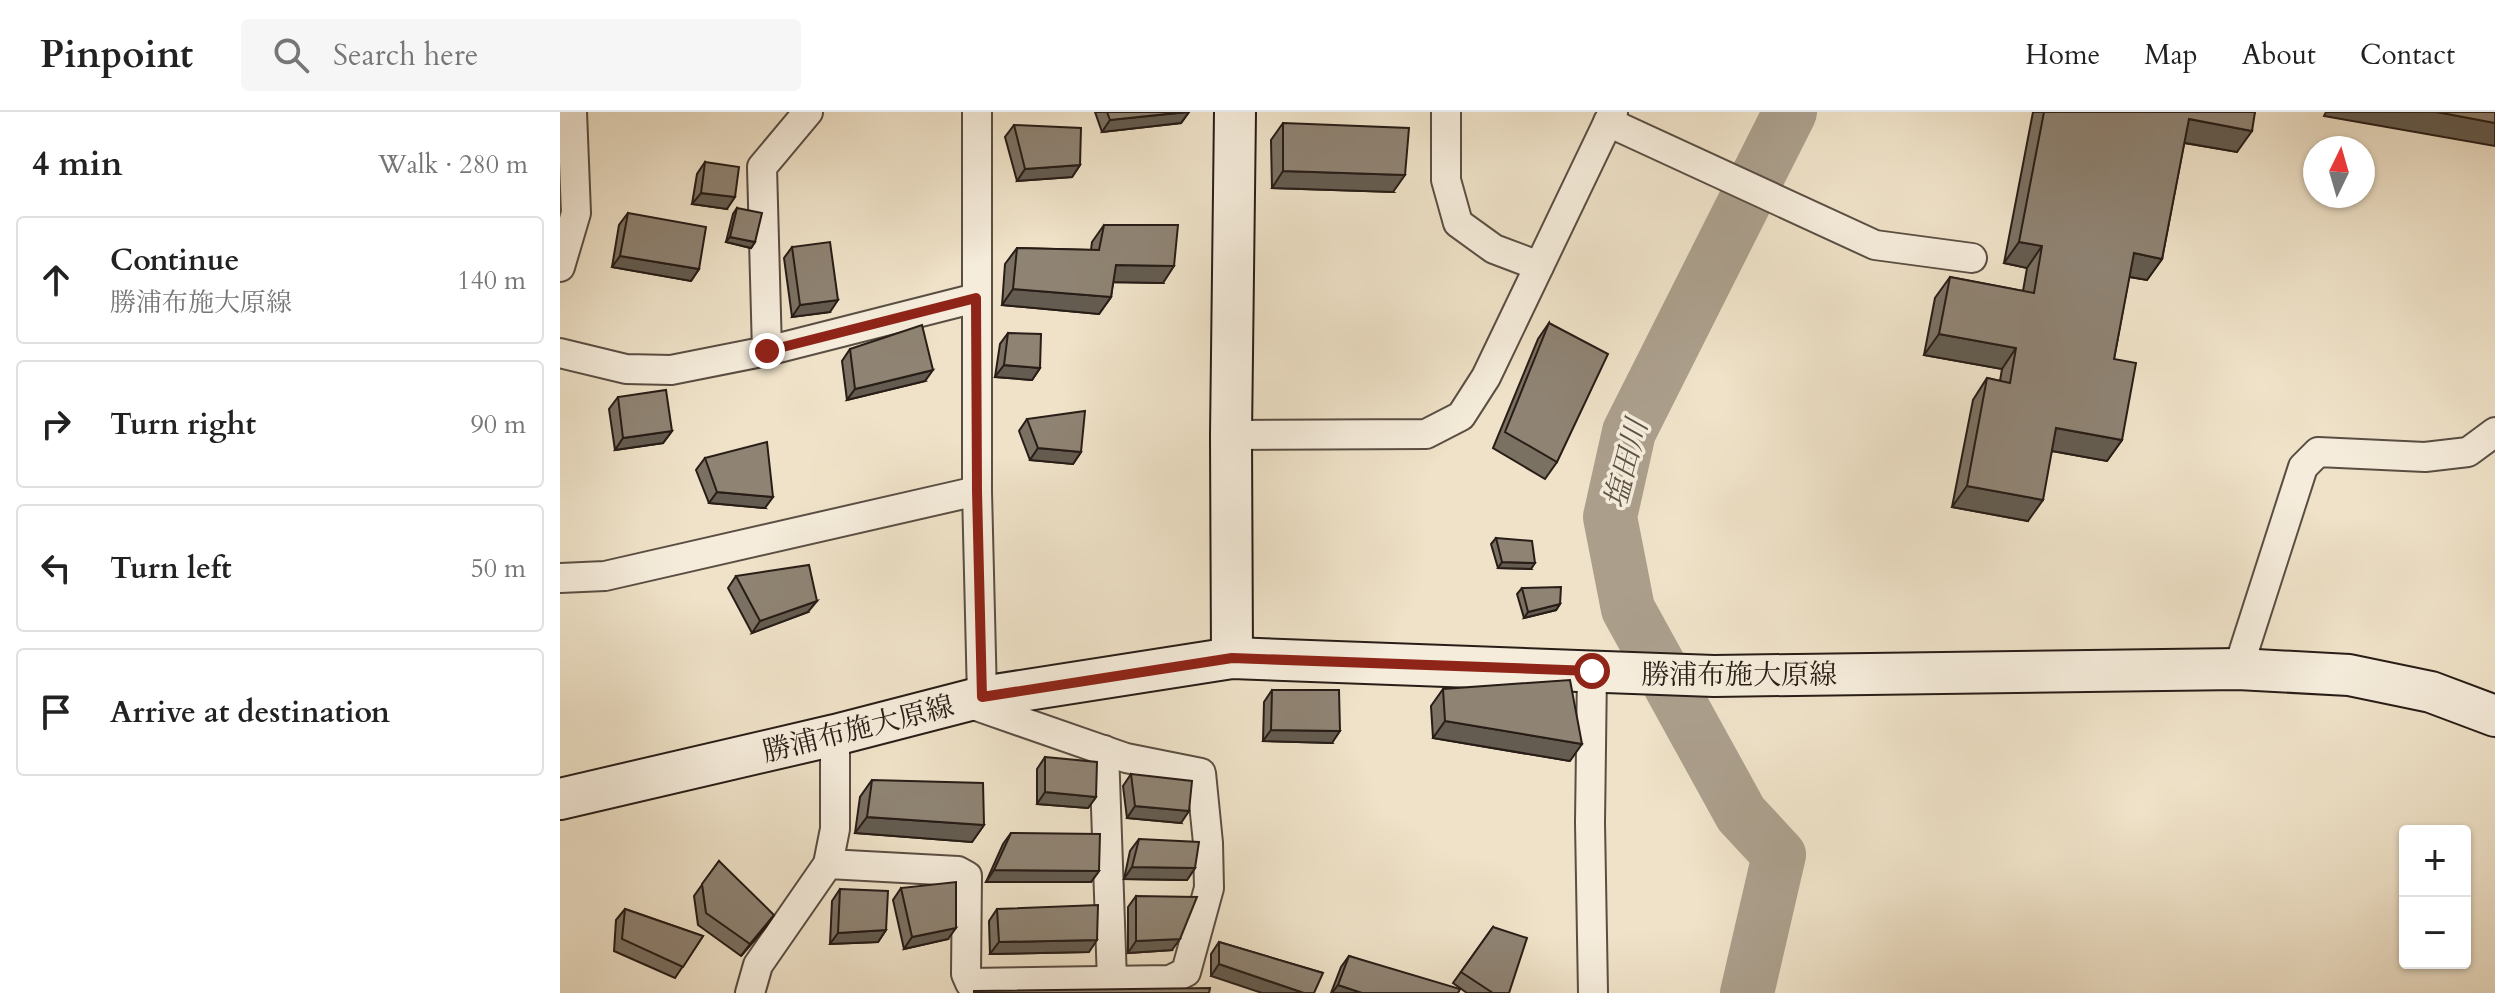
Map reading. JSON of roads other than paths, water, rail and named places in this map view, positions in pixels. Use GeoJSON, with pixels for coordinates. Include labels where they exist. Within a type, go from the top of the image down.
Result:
{"type":"FeatureCollection","features":[{"type":"Feature","properties":{"kind":"main road"},"geometry":{"type":"LineString","coordinates":[[1232,658],[1235,112]]}},
{"type":"Feature","properties":{"kind":"main road","name":"勝浦布施大原線"},"geometry":{"type":"LineString","coordinates":[[560,799],[974,700],[1232,658],[1714,676],[2238,669],[2349,675],[2431,692],[2495,716]]}},
{"type":"Feature","properties":{"kind":"street"},"geometry":{"type":"LineString","coordinates":[[560,267],[576,213],[572,112]]}},
{"type":"Feature","properties":{"kind":"street"},"geometry":{"type":"LineString","coordinates":[[767,351],[762,167],[808,112]]}},
{"type":"Feature","properties":{"kind":"street"},"geometry":{"type":"LineString","coordinates":[[828,864],[958,871],[967,876],[966,974],[970,983],[1170,980],[1186,972],[1209,888],[1201,773],[1126,758],[974,700],[977,112]]}},
{"type":"Feature","properties":{"kind":"street"},"geometry":{"type":"LineString","coordinates":[[1446,112],[1446,180],[1458,223],[1494,249],[1539,266]]}},
{"type":"Feature","properties":{"kind":"street"},"geometry":{"type":"LineString","coordinates":[[1231,435],[1426,434],[1461,416],[1486,377],[1611,117],[1822,223],[1875,245],[1972,258]]}},
{"type":"Feature","properties":{"kind":"street"},"geometry":{"type":"LineString","coordinates":[[560,353],[626,369],[671,370],[767,351],[976,298]]}},
{"type":"Feature","properties":{"kind":"street"},"geometry":{"type":"LineString","coordinates":[[2238,669],[2303,467],[2318,452],[2425,457],[2468,452],[2495,432]]}},
{"type":"Feature","properties":{"kind":"street"},"geometry":{"type":"LineString","coordinates":[[560,578],[605,576],[977,491]]}},
{"type":"Feature","properties":{"kind":"street"},"geometry":{"type":"LineString","coordinates":[[1593,993],[1590,823],[1604,673]]}},
{"type":"Feature","properties":{"kind":"street"},"geometry":{"type":"LineString","coordinates":[[750,993],[758,965],[828,864],[835,829],[835,735]]}},
{"type":"Feature","properties":{"kind":"street"},"geometry":{"type":"LineString","coordinates":[[1104,750],[1112,981]]}},
{"type":"Feature","properties":{"kind":"waterway","name":"塩田川"},"geometry":{"type":"LineString","coordinates":[[1747,993],[1779,855],[1741,814],[1628,609],[1610,517],[1629,432],[1790,112]]}}]}
